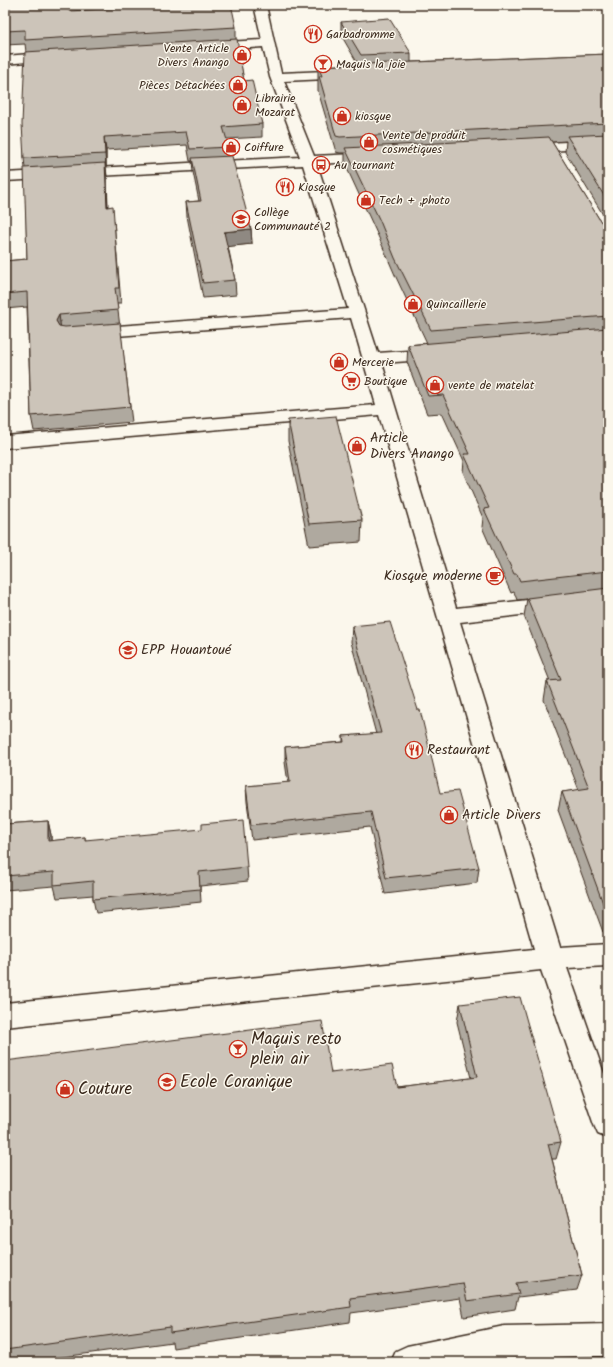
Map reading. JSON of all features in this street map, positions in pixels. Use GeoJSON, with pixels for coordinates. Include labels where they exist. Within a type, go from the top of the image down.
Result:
{"type":"FeatureCollection","features":[{"type":"Feature","properties":{"kind":"street"},"geometry":{"type":"LineString","coordinates":[[260,5],[276,77],[309,160],[358,313],[550,958],[608,1125]]}},
{"type":"Feature","properties":{"kind":"street"},"geometry":{"type":"LineString","coordinates":[[196,48],[268,43]]}},
{"type":"Feature","properties":{"kind":"street"},"geometry":{"type":"LineString","coordinates":[[5,60],[69,56]]}},
{"type":"Feature","properties":{"kind":"street"},"geometry":{"type":"LineString","coordinates":[[276,77],[363,74]]}},
{"type":"Feature","properties":{"kind":"street"},"geometry":{"type":"LineString","coordinates":[[513,148],[608,144]]}},
{"type":"Feature","properties":{"kind":"street"},"geometry":{"type":"LineString","coordinates":[[552,146],[560,159]]}},
{"type":"Feature","properties":{"kind":"street"},"geometry":{"type":"LineString","coordinates":[[5,177],[387,156]]}},
{"type":"Feature","properties":{"kind":"street"},"geometry":{"type":"LineString","coordinates":[[75,334],[358,313]]}},
{"type":"Feature","properties":{"kind":"street"},"geometry":{"type":"LineString","coordinates":[[371,359],[450,352]]}},
{"type":"Feature","properties":{"kind":"street"},"geometry":{"type":"LineString","coordinates":[[5,442],[387,409]]}},
{"type":"Feature","properties":{"kind":"street"},"geometry":{"type":"LineString","coordinates":[[448,616],[608,598]]}},
{"type":"Feature","properties":{"kind":"street"},"geometry":{"type":"LineString","coordinates":[[5,1015],[550,958],[608,955]]}},
{"type":"Feature","properties":{"kind":"street"},"geometry":{"type":"LineString","coordinates":[[406,1362],[504,1342],[608,1340]]}},
{"type":"Feature","properties":{"kind":"building"},"geometry":{"type":"Polygon","coordinates":[[[5,5],[68,5],[69,11],[173,5],[231,5],[236,27],[25,40],[25,30],[5,31],[5,5]]]}},
{"type":"Feature","properties":{"kind":"building"},"geometry":{"type":"Polygon","coordinates":[[[389,18],[411,53],[361,55],[341,22],[389,18]]]}},
{"type":"Feature","properties":{"kind":"building"},"geometry":{"type":"Polygon","coordinates":[[[237,39],[244,81],[252,80],[262,124],[223,127],[229,147],[190,149],[186,132],[104,137],[105,154],[24,158],[22,124],[25,52],[237,39]]]}},
{"type":"Feature","properties":{"kind":"building"},"geometry":{"type":"Polygon","coordinates":[[[608,54],[608,123],[340,137],[336,136],[319,76],[322,76],[318,66],[608,54]]]}},
{"type":"Feature","properties":{"kind":"building"},"geometry":{"type":"Polygon","coordinates":[[[608,134],[608,202],[567,136],[608,134]]]}},
{"type":"Feature","properties":{"kind":"building"},"geometry":{"type":"Polygon","coordinates":[[[549,137],[601,222],[608,226],[608,316],[431,330],[395,258],[380,221],[345,148],[549,137]]]}},
{"type":"Feature","properties":{"kind":"building"},"geometry":{"type":"Polygon","coordinates":[[[232,156],[251,229],[224,232],[235,280],[203,283],[186,202],[201,201],[192,158],[232,156]]]}},
{"type":"Feature","properties":{"kind":"building"},"geometry":{"type":"Polygon","coordinates":[[[105,163],[107,207],[113,206],[119,288],[115,288],[118,310],[59,315],[56,321],[59,326],[65,327],[120,323],[130,407],[31,416],[27,292],[5,294],[5,261],[27,259],[24,168],[105,163]]]}},
{"type":"Feature","properties":{"kind":"building"},"geometry":{"type":"Polygon","coordinates":[[[608,328],[608,571],[520,581],[517,574],[514,574],[484,509],[489,508],[464,454],[470,454],[443,395],[428,396],[408,345],[608,328]]]}},
{"type":"Feature","properties":{"kind":"building"},"geometry":{"type":"Polygon","coordinates":[[[336,416],[362,520],[309,524],[288,420],[336,416]]]}},
{"type":"Feature","properties":{"kind":"building"},"geometry":{"type":"Polygon","coordinates":[[[608,588],[607,914],[562,792],[589,788],[547,681],[561,680],[527,598],[608,588]]]}},
{"type":"Feature","properties":{"kind":"building"},"geometry":{"type":"Polygon","coordinates":[[[390,622],[418,710],[420,710],[440,793],[458,791],[479,868],[386,878],[371,812],[251,825],[246,786],[290,782],[285,747],[344,742],[343,736],[381,733],[352,626],[390,622]]]}},
{"type":"Feature","properties":{"kind":"building"},"geometry":{"type":"Polygon","coordinates":[[[243,820],[247,867],[199,872],[200,889],[93,899],[93,881],[54,885],[54,872],[5,876],[5,824],[48,821],[48,841],[85,837],[85,840],[202,829],[202,824],[243,820]]]}},
{"type":"Feature","properties":{"kind":"building"},"geometry":{"type":"Polygon","coordinates":[[[520,997],[561,1142],[548,1144],[582,1275],[516,1283],[519,1294],[467,1301],[463,1283],[350,1298],[351,1307],[170,1333],[170,1327],[5,1350],[5,1061],[322,1021],[331,1073],[392,1065],[397,1087],[477,1077],[460,1004],[520,997]]]}},
{"type":"Feature","properties":{"kind":"place","name":"Garbadromme"},"geometry":{"type":"Point","coordinates":[313,34]}},
{"type":"Feature","properties":{"kind":"place","name":"Vente Article Divers Anango"},"geometry":{"type":"Point","coordinates":[242,55]}},
{"type":"Feature","properties":{"kind":"place","name":"Maquis la joie"},"geometry":{"type":"Point","coordinates":[323,64]}},
{"type":"Feature","properties":{"kind":"place","name":"Pièces Détachées"},"geometry":{"type":"Point","coordinates":[238,85]}},
{"type":"Feature","properties":{"kind":"place","name":"Librairie Mozarat"},"geometry":{"type":"Point","coordinates":[242,105]}},
{"type":"Feature","properties":{"kind":"place","name":"kiosque"},"geometry":{"type":"Point","coordinates":[342,116]}},
{"type":"Feature","properties":{"kind":"place","name":"Vente de produit cosmétiques"},"geometry":{"type":"Point","coordinates":[369,142]}},
{"type":"Feature","properties":{"kind":"place","name":"Coiffure"},"geometry":{"type":"Point","coordinates":[231,147]}},
{"type":"Feature","properties":{"kind":"place","name":"Au tournant"},"geometry":{"type":"Point","coordinates":[321,165]}},
{"type":"Feature","properties":{"kind":"place","name":"Kiosque"},"geometry":{"type":"Point","coordinates":[285,187]}},
{"type":"Feature","properties":{"kind":"place","name":"Tech + ,photo"},"geometry":{"type":"Point","coordinates":[366,200]}},
{"type":"Feature","properties":{"kind":"place","name":"Collège Communauté 2"},"geometry":{"type":"Point","coordinates":[241,219]}},
{"type":"Feature","properties":{"kind":"place","name":"Quincaillerie"},"geometry":{"type":"Point","coordinates":[413,304]}},
{"type":"Feature","properties":{"kind":"place","name":"Mercerie"},"geometry":{"type":"Point","coordinates":[339,362]}},
{"type":"Feature","properties":{"kind":"place","name":"Boutique"},"geometry":{"type":"Point","coordinates":[351,381]}},
{"type":"Feature","properties":{"kind":"place","name":"vente de matelat"},"geometry":{"type":"Point","coordinates":[435,385]}},
{"type":"Feature","properties":{"kind":"place","name":"Article Divers Anango"},"geometry":{"type":"Point","coordinates":[357,446]}},
{"type":"Feature","properties":{"kind":"place","name":"Kiosque moderne"},"geometry":{"type":"Point","coordinates":[495,576]}},
{"type":"Feature","properties":{"kind":"place","name":"EPP Houantoué"},"geometry":{"type":"Point","coordinates":[128,650]}},
{"type":"Feature","properties":{"kind":"place","name":"Restaurant"},"geometry":{"type":"Point","coordinates":[414,750]}},
{"type":"Feature","properties":{"kind":"place","name":"Article Divers"},"geometry":{"type":"Point","coordinates":[449,815]}},
{"type":"Feature","properties":{"kind":"place","name":"Maquis resto plein air"},"geometry":{"type":"Point","coordinates":[238,1049]}},
{"type":"Feature","properties":{"kind":"place","name":"Ecole Coranique"},"geometry":{"type":"Point","coordinates":[167,1082]}},
{"type":"Feature","properties":{"kind":"place","name":"Couture"},"geometry":{"type":"Point","coordinates":[65,1089]}}]}
